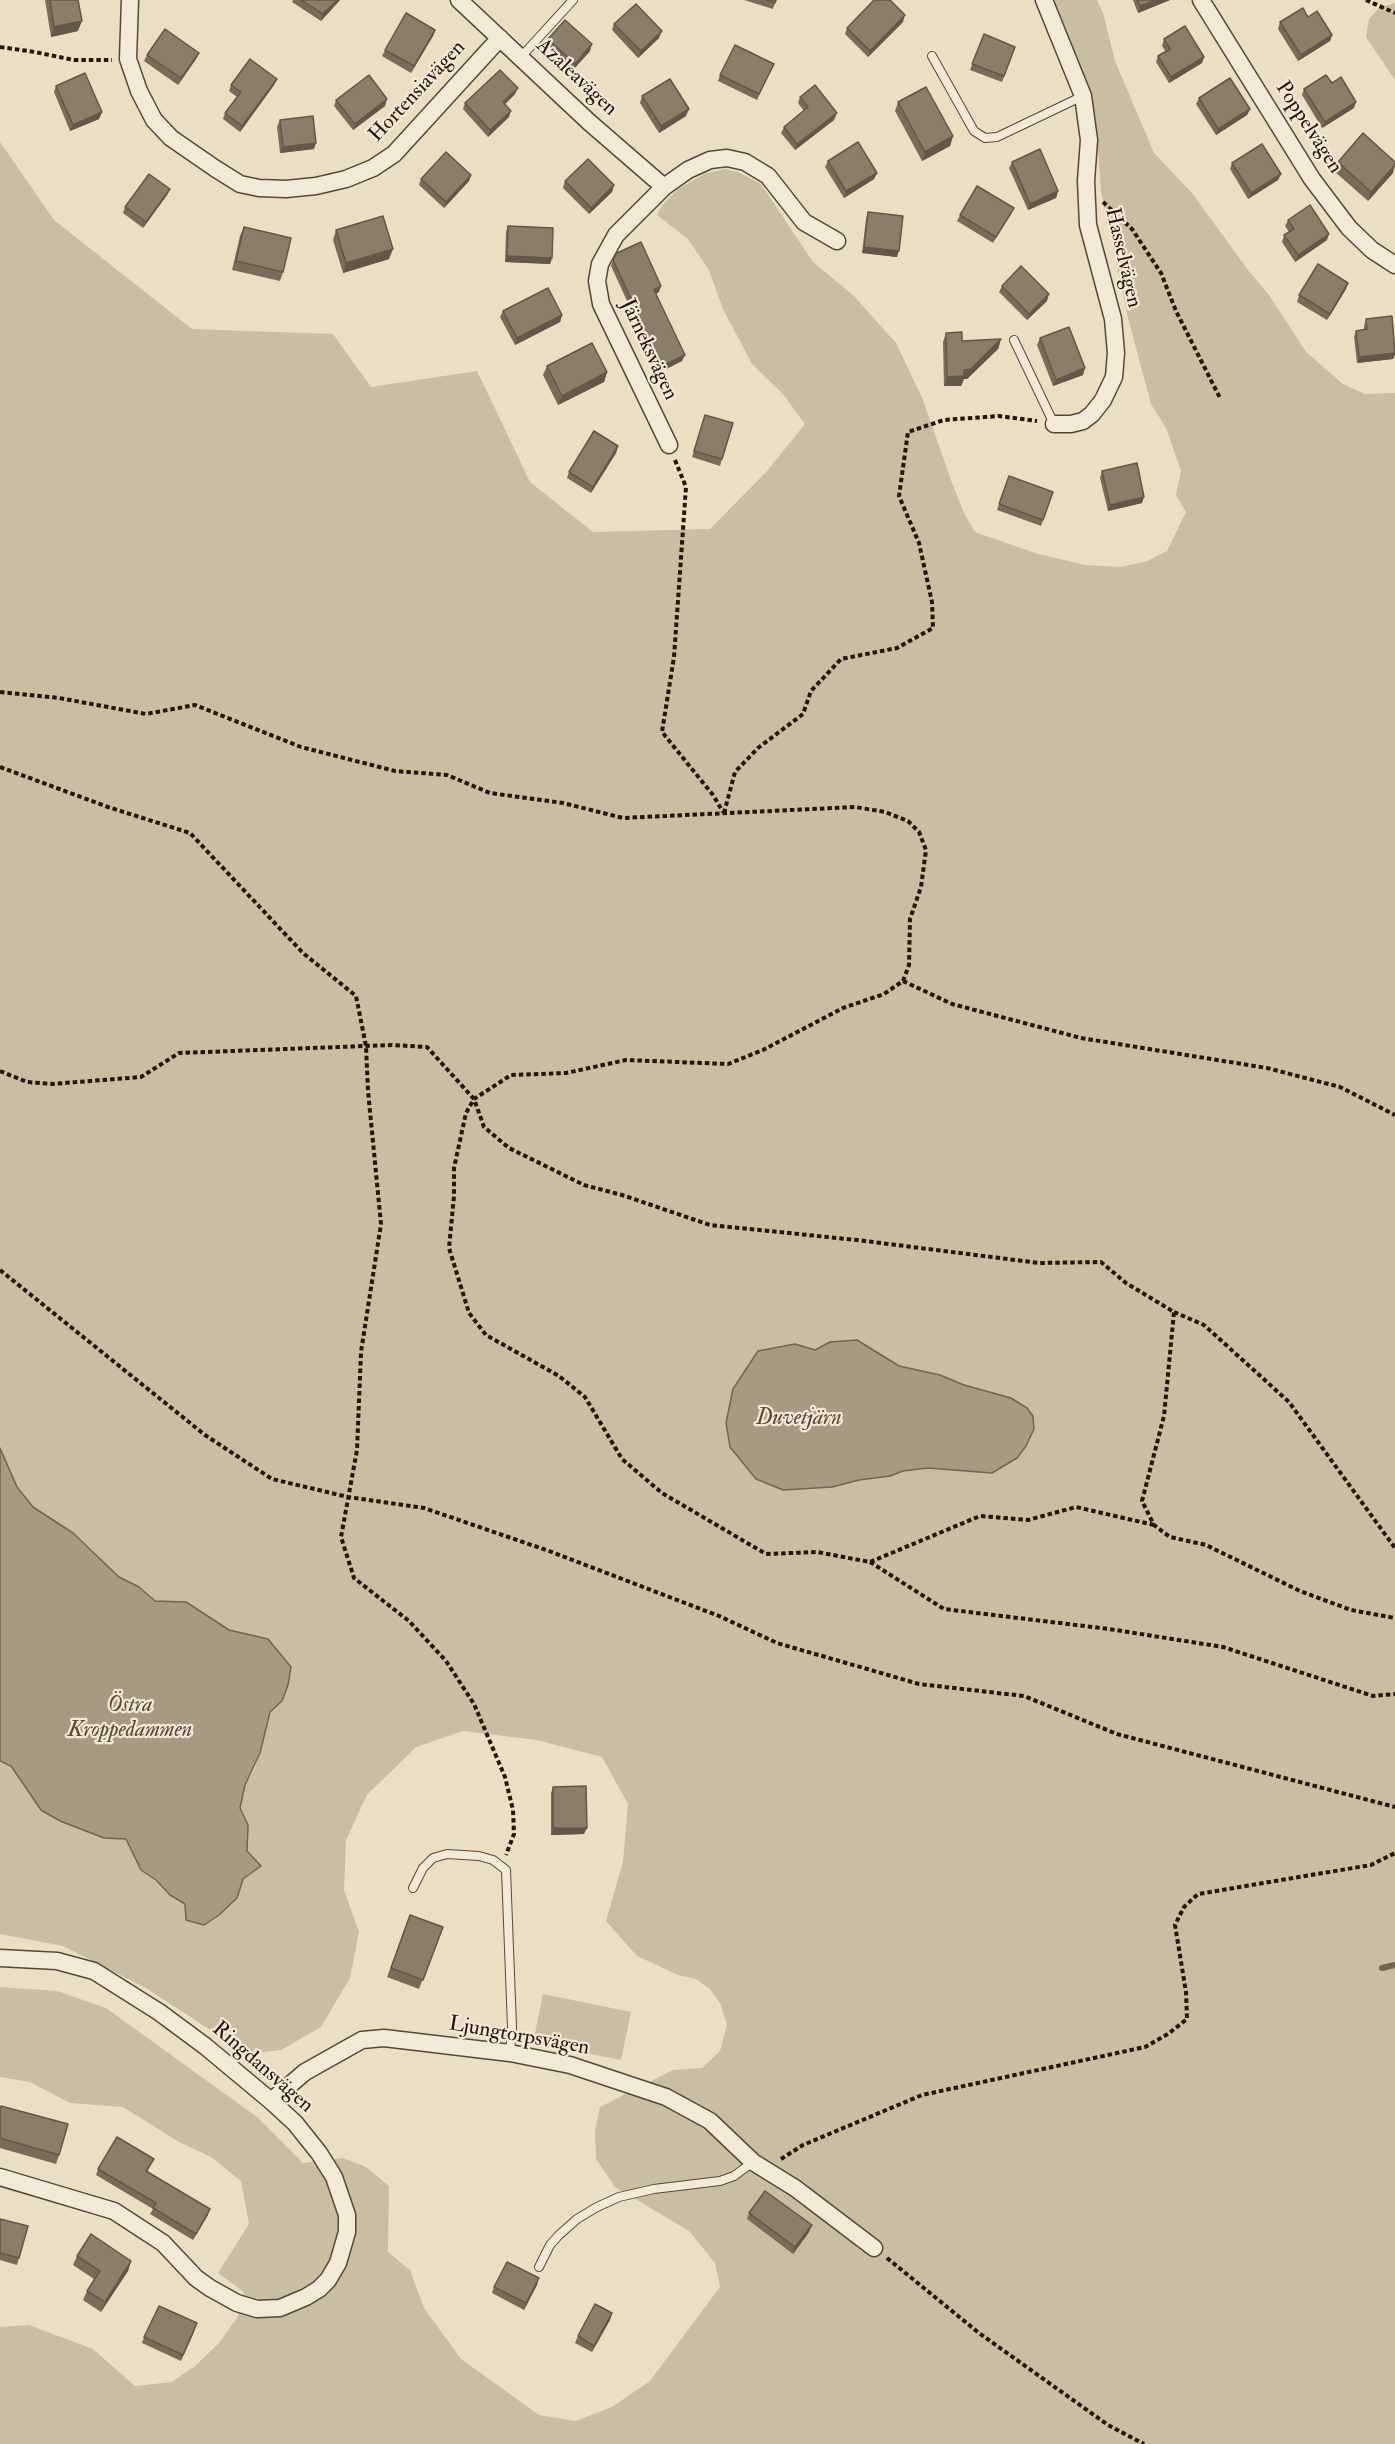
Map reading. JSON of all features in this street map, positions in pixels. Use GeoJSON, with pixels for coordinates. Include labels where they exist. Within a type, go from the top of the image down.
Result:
{"type":"FeatureCollection","features":[{"type":"Feature","properties":{"kind":"street","name":"Hortensiavägen"},"geometry":{"type":"LineString","coordinates":[[130,0],[128,59],[154,120],[171,138],[240,184],[286,189],[346,178],[374,168],[394,154],[500,38]]}},
{"type":"Feature","properties":{"kind":"street","name":"Azaleavägen"},"geometry":{"type":"LineString","coordinates":[[459,0],[589,122],[664,187]]}},
{"type":"Feature","properties":{"kind":"street","name":"Hasselvägen"},"geometry":{"type":"LineString","coordinates":[[1044,0],[1083,96],[1089,140],[1086,181],[1088,225],[1113,318],[1116,353],[1114,377],[1103,400],[1083,421],[1054,424]]}},
{"type":"Feature","properties":{"kind":"street","name":"Poppelvägen"},"geometry":{"type":"LineString","coordinates":[[1201,0],[1312,179],[1349,228],[1372,250],[1395,265]]}},
{"type":"Feature","properties":{"kind":"street","name":"Järneksvägen"},"geometry":{"type":"LineString","coordinates":[[669,445],[601,304],[597,281],[600,264],[616,235],[664,187],[688,170],[710,160],[727,158],[746,162],[768,176],[804,222],[837,241]]}},
{"type":"Feature","properties":{"kind":"street","name":"Ringdansvägen"},"geometry":{"type":"LineString","coordinates":[[0,1958],[57,1961],[94,1971],[177,2026],[271,2101],[295,2123],[319,2153],[334,2178],[347,2215],[342,2252],[328,2280],[306,2297],[280,2308],[257,2308],[237,2303],[210,2288],[196,2278],[163,2243],[114,2211],[0,2177]]}},
{"type":"Feature","properties":{"kind":"street","name":"Ljungtorpsvägen"},"geometry":{"type":"LineString","coordinates":[[271,2101],[305,2072],[362,2040],[384,2038],[510,2053],[570,2065],[666,2097],[710,2121],[759,2165],[795,2188],[874,2248]]}},
{"type":"Feature","properties":{"kind":"lane"},"geometry":{"type":"LineString","coordinates":[[521,57],[573,0]]}},
{"type":"Feature","properties":{"kind":"lane"},"geometry":{"type":"LineString","coordinates":[[932,56],[974,131],[985,138],[997,137],[1083,96]]}},
{"type":"Feature","properties":{"kind":"lane"},"geometry":{"type":"LineString","coordinates":[[1014,340],[1054,424]]}},
{"type":"Feature","properties":{"kind":"lane"},"geometry":{"type":"LineString","coordinates":[[413,1888],[423,1868],[433,1858],[447,1854],[479,1856],[506,1870],[512,2027],[510,2053]]}},
{"type":"Feature","properties":{"kind":"lane"},"geometry":{"type":"LineString","coordinates":[[539,2267],[550,2245],[559,2235],[577,2218],[597,2207],[620,2197],[654,2189],[720,2181],[759,2165]]}},
{"type":"Feature","properties":{"kind":"path"},"geometry":{"type":"LineString","coordinates":[[1366,0],[1395,13]]}},
{"type":"Feature","properties":{"kind":"path"},"geometry":{"type":"LineString","coordinates":[[0,47],[74,60],[128,59]]}},
{"type":"Feature","properties":{"kind":"path"},"geometry":{"type":"LineString","coordinates":[[1086,181],[1095,194],[1132,229],[1161,273],[1176,311],[1220,398]]}},
{"type":"Feature","properties":{"kind":"path"},"geometry":{"type":"LineString","coordinates":[[724,813],[735,772],[758,748],[803,714],[811,691],[842,659],[897,648],[933,628],[932,602],[919,543],[899,496],[908,432],[944,420],[999,416],[1054,424]]}},
{"type":"Feature","properties":{"kind":"path"},"geometry":{"type":"LineString","coordinates":[[669,445],[686,487],[674,657],[662,732],[713,795],[724,813]]}},
{"type":"Feature","properties":{"kind":"path"},"geometry":{"type":"LineString","coordinates":[[0,692],[59,698],[146,714],[195,705],[301,747],[395,771],[447,776],[490,793],[563,803],[623,818],[855,807],[885,812],[908,821],[919,832],[926,850],[921,887],[910,919],[909,965],[903,981],[884,994],[843,1008],[763,1050],[728,1064],[626,1060],[566,1073],[511,1075],[474,1100],[466,1113],[454,1168],[449,1248],[469,1314],[486,1335],[559,1377],[585,1397],[622,1459],[662,1493],[766,1554],[818,1552],[870,1562],[944,1610],[1109,1629],[1223,1647],[1373,1696],[1395,1694]]}},
{"type":"Feature","properties":{"kind":"path"},"geometry":{"type":"LineString","coordinates":[[0,767],[108,807],[190,833],[303,953],[356,996],[366,1046],[381,1224],[361,1352],[357,1450],[341,1537],[354,1578],[409,1622],[446,1662],[474,1704],[505,1778],[513,1810],[514,1834],[502,1866]]}},
{"type":"Feature","properties":{"kind":"path"},"geometry":{"type":"LineString","coordinates":[[903,981],[952,1004],[1081,1038],[1267,1068],[1340,1087],[1395,1114]]}},
{"type":"Feature","properties":{"kind":"path"},"geometry":{"type":"LineString","coordinates":[[0,1071],[27,1082],[52,1084],[141,1077],[179,1053],[366,1046],[427,1047],[474,1100],[484,1126],[509,1148],[584,1185],[622,1195],[710,1225],[857,1240],[1039,1263],[1101,1262],[1126,1283],[1174,1312],[1204,1325],[1289,1402],[1395,1548]]}},
{"type":"Feature","properties":{"kind":"path"},"geometry":{"type":"LineString","coordinates":[[0,1270],[205,1435],[272,1479],[348,1497],[424,1508],[549,1551],[719,1616],[777,1643],[919,1684],[1024,1696],[1117,1734],[1395,1807]]}},
{"type":"Feature","properties":{"kind":"path"},"geometry":{"type":"LineString","coordinates":[[1154,1525],[1142,1502],[1164,1416],[1174,1312]]}},
{"type":"Feature","properties":{"kind":"path"},"geometry":{"type":"LineString","coordinates":[[870,1562],[980,1516],[1028,1520],[1076,1507],[1154,1525],[1170,1537],[1206,1545],[1300,1592],[1351,1610],[1395,1618]]}},
{"type":"Feature","properties":{"kind":"path"},"geometry":{"type":"LineString","coordinates":[[759,2165],[922,2095],[1145,2047],[1168,2034],[1187,2019],[1186,1992],[1175,1925],[1184,1907],[1198,1894],[1371,1865],[1395,1853]]}},
{"type":"Feature","properties":{"kind":"path"},"geometry":{"type":"LineString","coordinates":[[874,2248],[979,2333],[1108,2425],[1144,2444]]}},
{"type":"Feature","properties":{"kind":"shaded area"},"geometry":{"type":"Polygon","coordinates":[[[1051,0],[1097,0],[1103,13],[1115,61],[1154,153],[1192,193],[1269,295],[1306,352],[1343,384],[1365,394],[1395,393],[1395,2444],[0,2444],[0,2327],[29,2325],[93,2349],[135,2386],[172,2382],[195,2366],[218,2344],[237,2318],[244,2292],[218,2273],[249,2224],[241,2181],[211,2157],[179,2142],[123,2107],[70,2103],[30,2082],[0,2077],[0,1987],[57,1991],[106,2008],[257,2117],[303,2163],[343,2158],[366,2167],[389,2186],[388,2252],[410,2270],[424,2308],[461,2359],[539,2415],[576,2421],[612,2407],[650,2381],[720,2287],[715,2263],[689,2231],[615,2187],[596,2159],[595,2131],[600,2107],[673,2070],[702,2068],[720,2051],[727,2025],[720,2003],[710,1989],[696,1979],[678,1975],[637,1956],[606,1921],[623,1862],[628,1804],[602,1757],[537,1740],[463,1731],[416,1747],[367,1795],[346,1840],[344,1890],[359,1932],[350,1978],[321,2027],[281,2050],[247,2054],[146,1988],[63,1946],[0,1934],[0,1761],[10,1766],[25,1784],[104,1838],[126,1839],[141,1870],[156,1880],[170,1895],[185,1904],[237,1898],[247,1851],[248,1825],[240,1808],[245,1785],[255,1768],[270,1712],[282,1701],[291,1668],[268,1639],[229,1630],[186,1602],[155,1601],[139,1587],[119,1577],[73,1533],[33,1507],[17,1487],[0,1448],[0,142],[54,220],[192,329],[333,334],[371,387],[477,371],[530,482],[593,532],[710,529],[767,471],[805,424],[783,394],[752,364],[723,309],[709,270],[688,239],[657,215],[662,205],[677,190],[706,173],[725,169],[740,173],[761,184],[813,262],[853,295],[896,343],[923,400],[952,483],[965,515],[975,532],[1038,554],[1085,565],[1121,567],[1147,561],[1167,551],[1186,512],[1176,495],[1181,471],[1166,428],[1151,404],[1128,318],[1101,191],[1096,123],[1051,0]],[[857,1340],[815,1350],[795,1344],[747,1372],[733,1390],[726,1423],[756,1479],[783,1490],[832,1487],[859,1480],[890,1476],[903,1471],[928,1468],[992,1473],[1017,1458],[964,1385],[940,1375],[899,1366],[857,1340]]]}},
{"type":"Feature","properties":{"kind":"shaded area"},"geometry":{"type":"Polygon","coordinates":[[[1395,3],[1395,80],[1366,37],[1369,19],[1379,8],[1395,3]]]}},
{"type":"Feature","properties":{"kind":"shaded area"},"geometry":{"type":"Polygon","coordinates":[[[543,1994],[631,2012],[621,2060],[533,2043],[543,1994]]]}},
{"type":"Feature","properties":{"kind":"water","name":"Duvetjärn"},"geometry":{"type":"Polygon","coordinates":[[[857,1340],[899,1366],[940,1375],[964,1385],[1011,1398],[1027,1408],[1033,1416],[1034,1429],[1026,1446],[1017,1458],[992,1473],[928,1468],[903,1471],[890,1476],[859,1480],[832,1487],[783,1490],[756,1479],[730,1447],[726,1423],[733,1389],[758,1351],[795,1344],[815,1350],[830,1342],[857,1340]]]}},
{"type":"Feature","properties":{"kind":"water","name":"Östra Kroppedammen"},"geometry":{"type":"Polygon","coordinates":[[[0,1448],[17,1487],[33,1507],[73,1533],[119,1577],[139,1587],[155,1601],[186,1602],[229,1630],[268,1639],[291,1667],[282,1701],[270,1712],[260,1753],[245,1785],[240,1808],[248,1825],[247,1851],[261,1866],[243,1879],[237,1898],[204,1925],[186,1920],[185,1904],[170,1895],[156,1880],[141,1870],[126,1839],[104,1838],[60,1821],[41,1810],[11,1766],[0,1761],[0,1448]]]}},
{"type":"Feature","properties":{"kind":"building"},"geometry":{"type":"Polygon","coordinates":[[[50,0],[78,0],[82,21],[54,27],[50,0]]]}},
{"type":"Feature","properties":{"kind":"building"},"geometry":{"type":"Polygon","coordinates":[[[301,0],[337,0],[323,14],[301,0]]]}},
{"type":"Feature","properties":{"kind":"building"},"geometry":{"type":"Polygon","coordinates":[[[874,0],[890,0],[905,15],[870,51],[847,28],[874,0]]]}},
{"type":"Feature","properties":{"kind":"building"},"geometry":{"type":"Polygon","coordinates":[[[1137,0],[1156,0],[1140,6],[1137,0]]]}},
{"type":"Feature","properties":{"kind":"building"},"geometry":{"type":"Polygon","coordinates":[[[636,4],[662,31],[641,51],[614,24],[636,4]]]}},
{"type":"Feature","properties":{"kind":"building"},"geometry":{"type":"Polygon","coordinates":[[[1303,8],[1308,17],[1317,11],[1332,35],[1301,55],[1280,22],[1303,8]]]}},
{"type":"Feature","properties":{"kind":"building"},"geometry":{"type":"Polygon","coordinates":[[[406,13],[435,30],[414,66],[385,50],[406,13]]]}},
{"type":"Feature","properties":{"kind":"building"},"geometry":{"type":"Polygon","coordinates":[[[565,20],[592,44],[575,64],[548,39],[565,20]]]}},
{"type":"Feature","properties":{"kind":"building"},"geometry":{"type":"Polygon","coordinates":[[[1185,26],[1204,57],[1171,77],[1158,56],[1170,49],[1164,39],[1185,26]]]}},
{"type":"Feature","properties":{"kind":"building"},"geometry":{"type":"Polygon","coordinates":[[[165,29],[199,53],[181,78],[147,55],[165,29]]]}},
{"type":"Feature","properties":{"kind":"building"},"geometry":{"type":"Polygon","coordinates":[[[984,34],[1015,47],[1004,76],[972,64],[984,34]]]}},
{"type":"Feature","properties":{"kind":"building"},"geometry":{"type":"Polygon","coordinates":[[[735,45],[774,64],[759,94],[720,75],[735,45]]]}},
{"type":"Feature","properties":{"kind":"building"},"geometry":{"type":"Polygon","coordinates":[[[250,59],[277,79],[242,126],[225,113],[241,92],[231,85],[250,59]]]}},
{"type":"Feature","properties":{"kind":"building"},"geometry":{"type":"Polygon","coordinates":[[[500,70],[518,88],[503,102],[511,111],[490,130],[465,103],[500,70]]]}},
{"type":"Feature","properties":{"kind":"building"},"geometry":{"type":"Polygon","coordinates":[[[85,73],[102,112],[73,125],[56,86],[85,73]]]}},
{"type":"Feature","properties":{"kind":"building"},"geometry":{"type":"Polygon","coordinates":[[[369,75],[387,99],[355,124],[336,100],[369,75]]]}},
{"type":"Feature","properties":{"kind":"building"},"geometry":{"type":"Polygon","coordinates":[[[1326,75],[1332,83],[1341,77],[1356,102],[1325,122],[1304,89],[1326,75]]]}},
{"type":"Feature","properties":{"kind":"building"},"geometry":{"type":"Polygon","coordinates":[[[1230,78],[1250,109],[1218,129],[1199,98],[1230,78]]]}},
{"type":"Feature","properties":{"kind":"building"},"geometry":{"type":"Polygon","coordinates":[[[670,79],[689,109],[661,126],[642,96],[670,79]]]}},
{"type":"Feature","properties":{"kind":"building"},"geometry":{"type":"Polygon","coordinates":[[[815,85],[837,113],[797,144],[784,127],[808,107],[800,97],[815,85]]]}},
{"type":"Feature","properties":{"kind":"building"},"geometry":{"type":"Polygon","coordinates":[[[926,87],[953,136],[925,152],[898,102],[926,87]]]}},
{"type":"Feature","properties":{"kind":"building"},"geometry":{"type":"Polygon","coordinates":[[[313,116],[316,143],[283,147],[280,120],[313,116]]]}},
{"type":"Feature","properties":{"kind":"building"},"geometry":{"type":"Polygon","coordinates":[[[1363,133],[1395,162],[1395,165],[1371,192],[1338,162],[1363,133]]]}},
{"type":"Feature","properties":{"kind":"building"},"geometry":{"type":"Polygon","coordinates":[[[858,142],[877,173],[846,191],[828,161],[858,142]]]}},
{"type":"Feature","properties":{"kind":"building"},"geometry":{"type":"Polygon","coordinates":[[[1262,144],[1281,174],[1251,193],[1232,163],[1262,144]]]}},
{"type":"Feature","properties":{"kind":"building"},"geometry":{"type":"Polygon","coordinates":[[[1040,149],[1058,191],[1030,204],[1012,162],[1040,149]]]}},
{"type":"Feature","properties":{"kind":"building"},"geometry":{"type":"Polygon","coordinates":[[[446,152],[471,175],[446,202],[421,179],[446,152]]]}},
{"type":"Feature","properties":{"kind":"building"},"geometry":{"type":"Polygon","coordinates":[[[588,159],[614,185],[591,208],[565,181],[588,159]]]}},
{"type":"Feature","properties":{"kind":"building"},"geometry":{"type":"Polygon","coordinates":[[[149,174],[170,189],[146,222],[125,207],[149,174]]]}},
{"type":"Feature","properties":{"kind":"building"},"geometry":{"type":"Polygon","coordinates":[[[977,186],[1014,208],[996,237],[960,215],[977,186]]]}},
{"type":"Feature","properties":{"kind":"building"},"geometry":{"type":"Polygon","coordinates":[[[1310,205],[1329,234],[1298,255],[1284,235],[1294,229],[1288,220],[1310,205]]]}},
{"type":"Feature","properties":{"kind":"building"},"geometry":{"type":"Polygon","coordinates":[[[868,212],[903,216],[899,251],[864,247],[868,212]]]}},
{"type":"Feature","properties":{"kind":"building"},"geometry":{"type":"Polygon","coordinates":[[[383,216],[393,249],[346,263],[336,230],[383,216]]]}},
{"type":"Feature","properties":{"kind":"building"},"geometry":{"type":"Polygon","coordinates":[[[508,226],[553,228],[552,258],[507,256],[508,226]]]}},
{"type":"Feature","properties":{"kind":"building"},"geometry":{"type":"Polygon","coordinates":[[[244,227],[291,238],[283,272],[236,261],[244,227]]]}},
{"type":"Feature","properties":{"kind":"building"},"geometry":{"type":"Polygon","coordinates":[[[641,242],[661,286],[654,290],[685,355],[658,368],[639,327],[643,325],[613,260],[617,253],[641,242]]]}},
{"type":"Feature","properties":{"kind":"building"},"geometry":{"type":"Polygon","coordinates":[[[1318,264],[1348,283],[1330,314],[1299,295],[1318,264]]]}},
{"type":"Feature","properties":{"kind":"building"},"geometry":{"type":"Polygon","coordinates":[[[1021,266],[1049,294],[1029,314],[1002,286],[1021,266]]]}},
{"type":"Feature","properties":{"kind":"building"},"geometry":{"type":"Polygon","coordinates":[[[548,288],[562,315],[517,338],[503,311],[548,288]]]}},
{"type":"Feature","properties":{"kind":"building"},"geometry":{"type":"Polygon","coordinates":[[[1392,316],[1395,353],[1359,357],[1356,331],[1367,329],[1366,319],[1392,316]]]}},
{"type":"Feature","properties":{"kind":"building"},"geometry":{"type":"Polygon","coordinates":[[[1069,327],[1085,368],[1056,380],[1040,338],[1069,327]]]}},
{"type":"Feature","properties":{"kind":"building"},"geometry":{"type":"Polygon","coordinates":[[[962,332],[962,341],[1001,339],[971,369],[964,370],[964,376],[947,377],[946,333],[962,332]]]}},
{"type":"Feature","properties":{"kind":"building"},"geometry":{"type":"Polygon","coordinates":[[[592,343],[607,372],[562,396],[547,366],[592,343]]]}},
{"type":"Feature","properties":{"kind":"building"},"geometry":{"type":"Polygon","coordinates":[[[705,415],[733,423],[722,459],[694,451],[705,415]]]}},
{"type":"Feature","properties":{"kind":"building"},"geometry":{"type":"Polygon","coordinates":[[[594,431],[618,446],[593,487],[569,472],[594,431]]]}},
{"type":"Feature","properties":{"kind":"building"},"geometry":{"type":"Polygon","coordinates":[[[1137,463],[1144,497],[1110,505],[1102,471],[1137,463]]]}},
{"type":"Feature","properties":{"kind":"building"},"geometry":{"type":"Polygon","coordinates":[[[1009,476],[1053,492],[1043,520],[999,504],[1009,476]]]}},
{"type":"Feature","properties":{"kind":"building"},"geometry":{"type":"Polygon","coordinates":[[[586,1786],[587,1828],[553,1828],[553,1787],[586,1786]]]}},
{"type":"Feature","properties":{"kind":"building"},"geometry":{"type":"Polygon","coordinates":[[[410,1915],[443,1927],[423,1980],[391,1968],[410,1915]]]}},
{"type":"Feature","properties":{"kind":"building"},"geometry":{"type":"Polygon","coordinates":[[[1,2106],[68,2124],[59,2155],[0,2138],[1,2106]]]}},
{"type":"Feature","properties":{"kind":"building"},"geometry":{"type":"Polygon","coordinates":[[[117,2137],[154,2159],[146,2171],[210,2209],[196,2234],[153,2208],[156,2203],[98,2169],[117,2137]]]}},
{"type":"Feature","properties":{"kind":"building"},"geometry":{"type":"Polygon","coordinates":[[[765,2191],[812,2225],[795,2247],[749,2213],[765,2191]]]}},
{"type":"Feature","properties":{"kind":"building"},"geometry":{"type":"Polygon","coordinates":[[[0,2219],[28,2226],[19,2258],[0,2253],[0,2219]]]}},
{"type":"Feature","properties":{"kind":"building"},"geometry":{"type":"Polygon","coordinates":[[[91,2234],[131,2261],[105,2302],[87,2291],[100,2271],[77,2256],[91,2234]]]}},
{"type":"Feature","properties":{"kind":"building"},"geometry":{"type":"Polygon","coordinates":[[[507,2262],[539,2278],[526,2303],[494,2287],[507,2262]]]}},
{"type":"Feature","properties":{"kind":"building"},"geometry":{"type":"Polygon","coordinates":[[[595,2304],[612,2313],[594,2346],[578,2336],[595,2304]]]}},
{"type":"Feature","properties":{"kind":"building"},"geometry":{"type":"Polygon","coordinates":[[[159,2306],[197,2323],[183,2355],[144,2337],[159,2306]]]}},
{"type":"Feature","properties":{"kind":"waterway"},"geometry":{"type":"LineString","coordinates":[[1382,1968],[1395,1965]]}}]}
